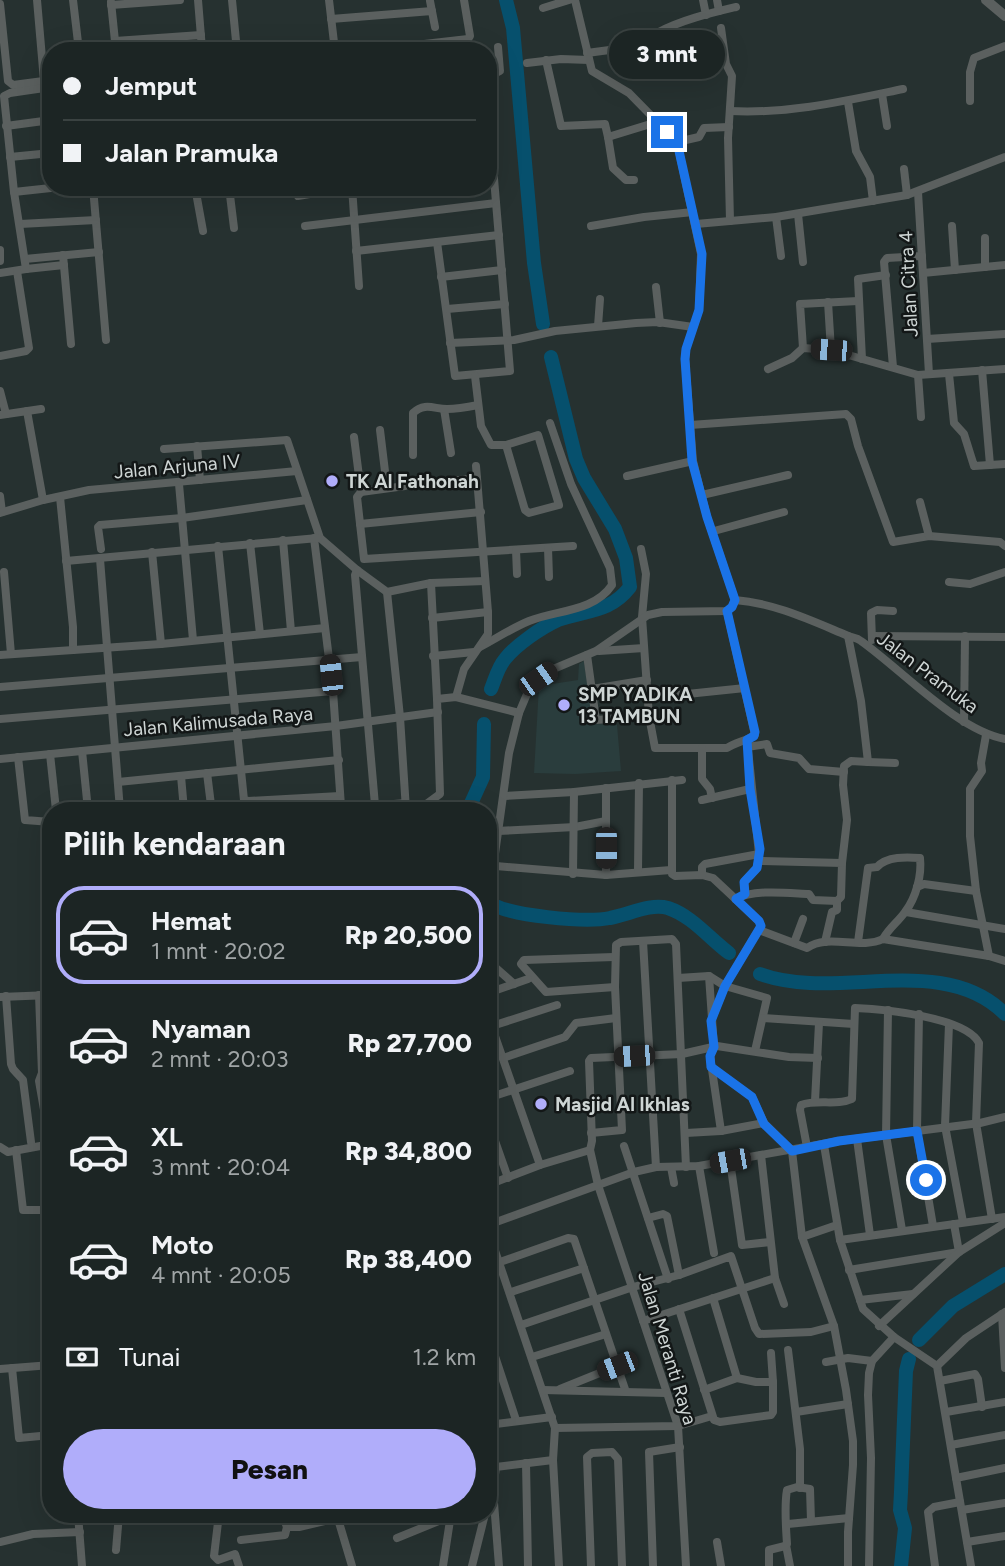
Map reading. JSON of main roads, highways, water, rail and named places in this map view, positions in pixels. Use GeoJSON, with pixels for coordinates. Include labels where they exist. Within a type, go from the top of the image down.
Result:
{"type":"FeatureCollection","features":[{"type":"Feature","properties":{"kind":"waterway"},"geometry":{"type":"LineString","coordinates":[[506,0],[513,28],[534,263],[543,324]]}},
{"type":"Feature","properties":{"kind":"waterway"},"geometry":{"type":"LineString","coordinates":[[491,689],[503,662],[530,637],[558,620],[606,606],[630,587],[626,558],[615,529],[584,478],[576,459],[551,357]]}},
{"type":"Feature","properties":{"kind":"waterway"},"geometry":{"type":"LineString","coordinates":[[472,802],[483,777],[484,724]]}},
{"type":"Feature","properties":{"kind":"waterway"},"geometry":{"type":"LineString","coordinates":[[497,906],[529,915],[584,920],[610,918],[654,907],[668,908],[693,922],[729,953]]}},
{"type":"Feature","properties":{"kind":"waterway"},"geometry":{"type":"LineString","coordinates":[[760,974],[790,981],[821,983],[920,981],[951,985],[980,995],[1005,1014]]}},
{"type":"Feature","properties":{"kind":"waterway"},"geometry":{"type":"LineString","coordinates":[[919,1340],[953,1306],[1005,1274]]}},
{"type":"Feature","properties":{"kind":"waterway"},"geometry":{"type":"LineString","coordinates":[[901,1566],[905,1528],[900,1510],[906,1371],[909,1359]]}},
{"type":"Feature","properties":{"kind":"place","name":"TK Al Fathonah"},"geometry":{"type":"Point","coordinates":[332,481]}},
{"type":"Feature","properties":{"kind":"place","name":"SMP YADIKA 13 TAMBUN"},"geometry":{"type":"Point","coordinates":[564,705]}},
{"type":"Feature","properties":{"kind":"place","name":"Masjid Al Ikhlas"},"geometry":{"type":"Point","coordinates":[541,1104]}}]}
